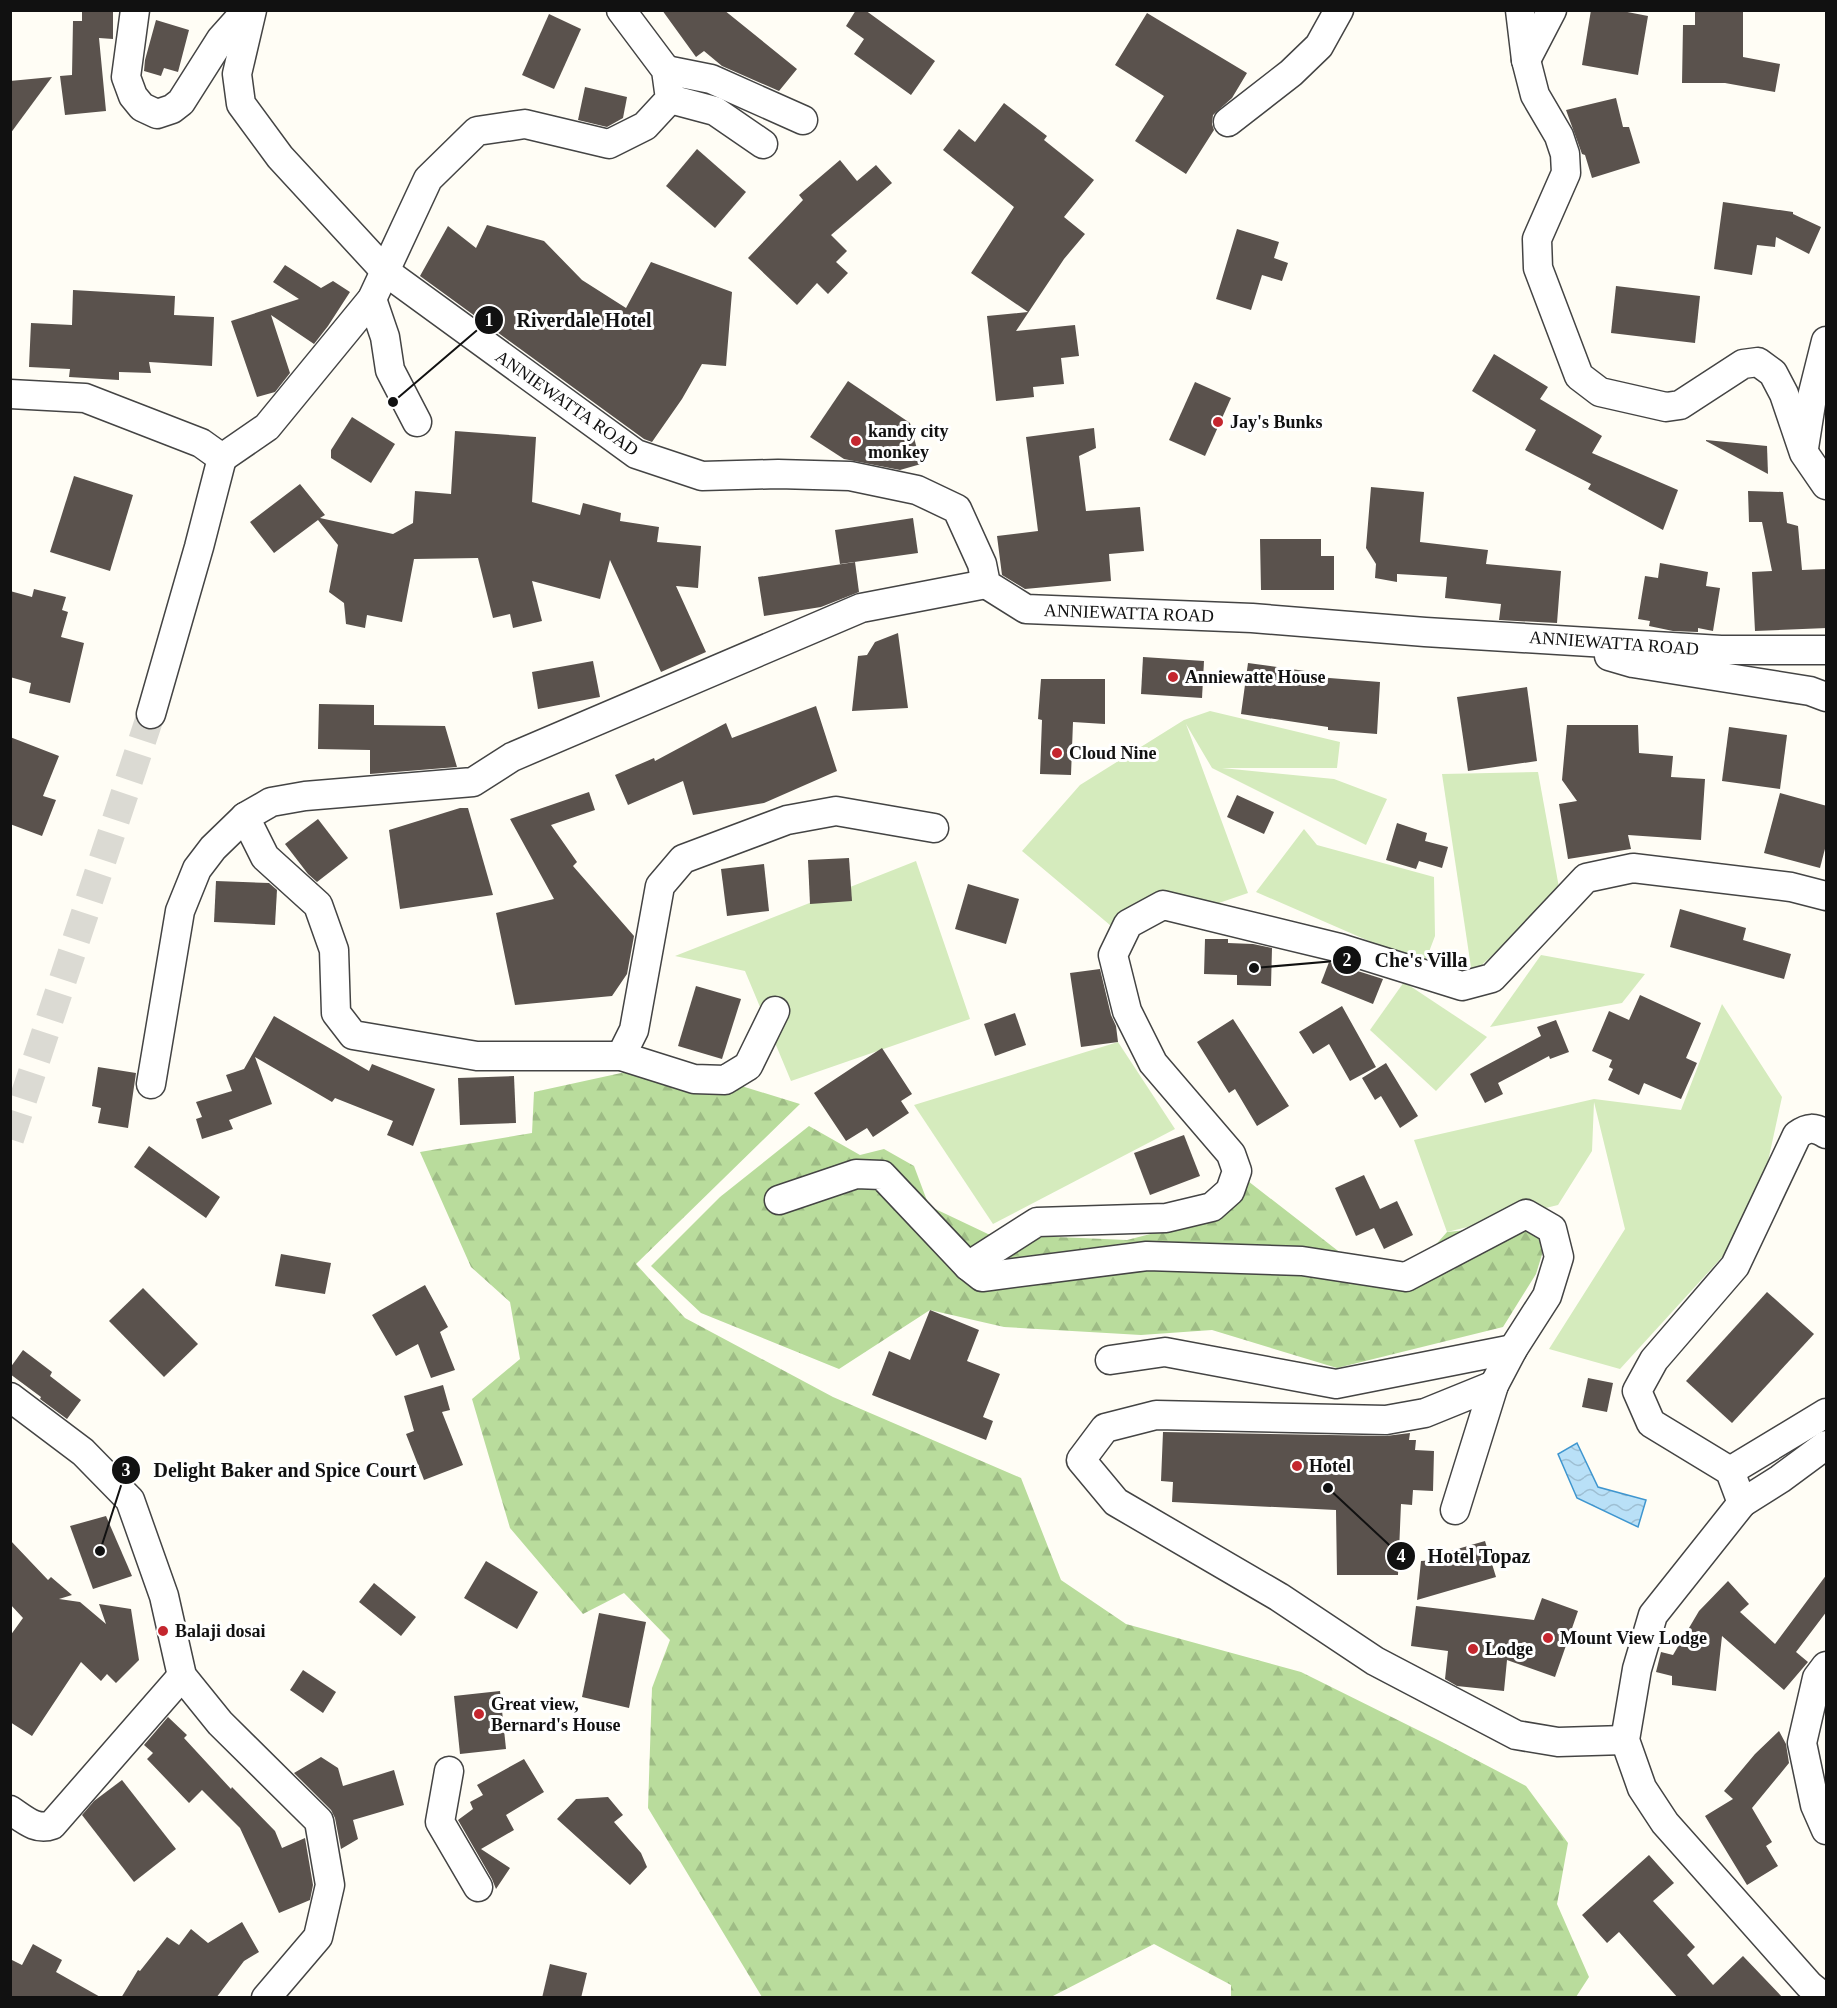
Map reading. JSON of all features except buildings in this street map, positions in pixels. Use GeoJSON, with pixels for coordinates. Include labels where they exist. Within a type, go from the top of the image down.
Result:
{"type":"FeatureCollection","features":[{"type":"Feature","properties":{"kind":"street"},"geometry":{"type":"LineString","coordinates":[[135,10],[126,77],[133,96],[142,107],[157,114],[172,109],[181,102],[221,39],[247,10]]}},
{"type":"Feature","properties":{"kind":"street","name":"ANNIEWATTA ROAD"},"geometry":{"type":"LineString","coordinates":[[252,10],[237,74],[241,104],[280,157],[386,272],[636,454],[702,476],[778,474],[850,476],[917,490],[957,509],[982,564],[986,584],[1026,609],[1252,618],[1425,632],[1721,650],[1827,650]]}},
{"type":"Feature","properties":{"kind":"street"},"geometry":{"type":"LineString","coordinates":[[621,10],[666,70],[670,99]]}},
{"type":"Feature","properties":{"kind":"street"},"geometry":{"type":"LineString","coordinates":[[1228,122],[1291,73],[1318,46],[1339,10]]}},
{"type":"Feature","properties":{"kind":"street"},"geometry":{"type":"LineString","coordinates":[[1520,10],[1526,60],[1535,95],[1560,136],[1565,154],[1566,173],[1537,239],[1538,268],[1579,376],[1600,392],[1666,407],[1680,405],[1743,364],[1758,362],[1773,373],[1784,394],[1804,453],[1827,485]]}},
{"type":"Feature","properties":{"kind":"street"},"geometry":{"type":"LineString","coordinates":[[1526,60],[1552,10]]}},
{"type":"Feature","properties":{"kind":"street"},"geometry":{"type":"LineString","coordinates":[[666,70],[711,79],[803,120]]}},
{"type":"Feature","properties":{"kind":"street"},"geometry":{"type":"LineString","coordinates":[[151,714],[200,547],[222,458],[267,427],[372,299],[428,179],[477,131],[525,124],[609,144],[645,126],[670,99]]}},
{"type":"Feature","properties":{"kind":"street"},"geometry":{"type":"LineString","coordinates":[[670,99],[715,111],[763,144]]}},
{"type":"Feature","properties":{"kind":"street"},"geometry":{"type":"LineString","coordinates":[[372,299],[386,337],[390,370],[417,422]]}},
{"type":"Feature","properties":{"kind":"street"},"geometry":{"type":"LineString","coordinates":[[1804,453],[1812,397],[1827,341]]}},
{"type":"Feature","properties":{"kind":"street"},"geometry":{"type":"LineString","coordinates":[[10,394],[85,398],[201,443],[222,458]]}},
{"type":"Feature","properties":{"kind":"street"},"geometry":{"type":"LineString","coordinates":[[151,1083],[180,911],[197,869],[213,848],[245,817],[271,802],[305,796],[472,782],[512,757],[861,608],[986,584]]}},
{"type":"Feature","properties":{"kind":"street"},"geometry":{"type":"LineString","coordinates":[[1575,640],[1613,658],[1633,663],[1810,691],[1827,697]]}},
{"type":"Feature","properties":{"kind":"street"},"geometry":{"type":"LineString","coordinates":[[621,1056],[634,1030],[660,886],[683,859],[787,820],[836,811],[934,828]]}},
{"type":"Feature","properties":{"kind":"street"},"geometry":{"type":"LineString","coordinates":[[245,817],[265,857],[318,905],[334,950],[336,1013],[353,1035],[477,1056],[621,1056],[694,1079],[725,1080],[748,1066],[775,1011]]}},
{"type":"Feature","properties":{"kind":"street"},"geometry":{"type":"LineString","coordinates":[[968,1266],[1037,1222],[1166,1218],[1212,1207],[1230,1191],[1237,1171],[1231,1154],[1153,1063],[1126,1011],[1113,955],[1128,924],[1163,905],[1340,948],[1462,986],[1492,978],[1586,878],[1633,868],[1791,887],[1827,896]]}},
{"type":"Feature","properties":{"kind":"street"},"geometry":{"type":"LineString","coordinates":[[1742,1503],[1730,1471],[1651,1423],[1637,1391],[1654,1360],[1734,1266],[1797,1136],[1806,1129],[1816,1128],[1827,1134]]}},
{"type":"Feature","properties":{"kind":"street"},"geometry":{"type":"LineString","coordinates":[[779,1200],[856,1174],[882,1175],[968,1266],[982,1277],[1147,1256],[1302,1261],[1406,1277],[1526,1214],[1552,1229],[1559,1257],[1547,1296],[1513,1349],[1494,1385],[1455,1510]]}},
{"type":"Feature","properties":{"kind":"street"},"geometry":{"type":"LineString","coordinates":[[1110,1360],[1165,1352],[1336,1384],[1513,1349]]}},
{"type":"Feature","properties":{"kind":"street"},"geometry":{"type":"LineString","coordinates":[[1494,1385],[1425,1413],[1386,1419],[1156,1414],[1105,1428],[1081,1460],[1116,1502],[1279,1597],[1375,1661],[1516,1735],[1558,1742],[1625,1740]]}},
{"type":"Feature","properties":{"kind":"street"},"geometry":{"type":"LineString","coordinates":[[10,1397],[83,1452],[130,1500],[164,1596],[182,1676],[220,1723],[319,1821],[330,1885],[318,1938],[266,1998]]}},
{"type":"Feature","properties":{"kind":"street"},"geometry":{"type":"LineString","coordinates":[[1730,1471],[1827,1413]]}},
{"type":"Feature","properties":{"kind":"street"},"geometry":{"type":"LineString","coordinates":[[1825,1998],[1809,1985],[1665,1823],[1642,1788],[1625,1740],[1636,1668],[1653,1616],[1742,1503],[1827,1445]]}},
{"type":"Feature","properties":{"kind":"street"},"geometry":{"type":"LineString","coordinates":[[1827,1666],[1817,1678],[1802,1743],[1815,1805],[1827,1830]]}},
{"type":"Feature","properties":{"kind":"street"},"geometry":{"type":"LineString","coordinates":[[10,1810],[34,1826],[43,1828],[52,1825],[182,1676]]}},
{"type":"Feature","properties":{"kind":"street"},"geometry":{"type":"LineString","coordinates":[[449,1771],[440,1822],[478,1887]]}},
{"type":"Feature","properties":{"kind":"green space"},"geometry":{"type":"Polygon","coordinates":[[[1210,711],[1340,742],[1337,768],[1222,768],[1334,779],[1387,799],[1366,845],[1212,768],[1186,724],[1248,893],[1123,936],[1022,851],[1080,785],[1184,720],[1210,711]]]}},
{"type":"Feature","properties":{"kind":"green space"},"geometry":{"type":"Polygon","coordinates":[[[1538,772],[1560,893],[1472,974],[1442,774],[1538,772]]]}},
{"type":"Feature","properties":{"kind":"green space"},"geometry":{"type":"Polygon","coordinates":[[[1304,829],[1317,845],[1434,877],[1435,936],[1424,965],[1256,892],[1304,829]]]}},
{"type":"Feature","properties":{"kind":"green space"},"geometry":{"type":"Polygon","coordinates":[[[916,861],[970,1019],[791,1081],[745,971],[675,956],[916,861]]]}},
{"type":"Feature","properties":{"kind":"green space"},"geometry":{"type":"Polygon","coordinates":[[[1541,955],[1645,974],[1622,1003],[1490,1027],[1541,955]]]}},
{"type":"Feature","properties":{"kind":"green space"},"geometry":{"type":"Polygon","coordinates":[[[1404,982],[1487,1037],[1436,1091],[1370,1030],[1404,982]]]}},
{"type":"Feature","properties":{"kind":"green space"},"geometry":{"type":"Polygon","coordinates":[[[1722,1004],[1782,1097],[1755,1221],[1620,1369],[1549,1349],[1625,1229],[1594,1102],[1592,1151],[1558,1205],[1447,1232],[1414,1140],[1594,1099],[1681,1110],[1722,1004]]]}},
{"type":"Feature","properties":{"kind":"green space"},"geometry":{"type":"Polygon","coordinates":[[[1118,1042],[1175,1129],[993,1224],[914,1105],[1118,1042]]]}},
{"type":"Feature","properties":{"kind":"green space"},"geometry":{"type":"Polygon","coordinates":[[[667,1063],[800,1104],[636,1264],[685,1318],[833,1397],[1021,1478],[1061,1580],[1126,1624],[1301,1672],[1526,1786],[1568,1843],[1557,1904],[1589,1977],[1576,1997],[1231,1997],[1231,1985],[1154,1944],[1051,1997],[762,1997],[648,1808],[652,1688],[670,1640],[624,1593],[583,1614],[510,1528],[472,1399],[520,1359],[510,1302],[471,1267],[420,1152],[532,1133],[534,1092],[667,1063]]]}},
{"type":"Feature","properties":{"kind":"green space"},"geometry":{"type":"Polygon","coordinates":[[[809,1126],[860,1155],[884,1149],[914,1166],[929,1206],[988,1234],[1127,1240],[1209,1219],[1230,1167],[1360,1268],[1410,1274],[1447,1232],[1552,1222],[1536,1274],[1503,1327],[1337,1368],[1212,1330],[1141,1335],[1004,1327],[930,1310],[839,1369],[701,1313],[651,1266],[720,1197],[809,1126]]]}},
{"type":"Feature","properties":{"kind":"water"},"geometry":{"type":"Polygon","coordinates":[[[1577,1443],[1598,1487],[1646,1500],[1638,1527],[1577,1498],[1558,1454],[1577,1443]]]}},
{"type":"Feature","properties":{"kind":"tunnel"},"geometry":{"type":"LineString","coordinates":[[10,1139],[151,714]]}},
{"type":"Feature","properties":{"kind":"place","name":"Riverdale Hotel"},"geometry":{"type":"Point","coordinates":[393,402]}},
{"type":"Feature","properties":{"kind":"place","name":"Jay's Bunks"},"geometry":{"type":"Point","coordinates":[1218,422]}},
{"type":"Feature","properties":{"kind":"place","name":"kandy city monkey"},"geometry":{"type":"Point","coordinates":[856,441]}},
{"type":"Feature","properties":{"kind":"place","name":"Anniewatte House"},"geometry":{"type":"Point","coordinates":[1173,677]}},
{"type":"Feature","properties":{"kind":"place","name":"Cloud Nine"},"geometry":{"type":"Point","coordinates":[1057,753]}},
{"type":"Feature","properties":{"kind":"place","name":"Che's Villa"},"geometry":{"type":"Point","coordinates":[1254,968]}},
{"type":"Feature","properties":{"kind":"place","name":"Hotel"},"geometry":{"type":"Point","coordinates":[1297,1466]}},
{"type":"Feature","properties":{"kind":"place","name":"Hotel Topaz"},"geometry":{"type":"Point","coordinates":[1328,1488]}},
{"type":"Feature","properties":{"kind":"place","name":"Delight Baker and Spice Court"},"geometry":{"type":"Point","coordinates":[100,1551]}},
{"type":"Feature","properties":{"kind":"place","name":"Balaji dosai"},"geometry":{"type":"Point","coordinates":[163,1631]}},
{"type":"Feature","properties":{"kind":"place","name":"Mount View Lodge"},"geometry":{"type":"Point","coordinates":[1548,1638]}},
{"type":"Feature","properties":{"kind":"place","name":"Lodge"},"geometry":{"type":"Point","coordinates":[1473,1649]}},
{"type":"Feature","properties":{"kind":"place","name":"Great view, Bernard's House"},"geometry":{"type":"Point","coordinates":[479,1714]}}]}
